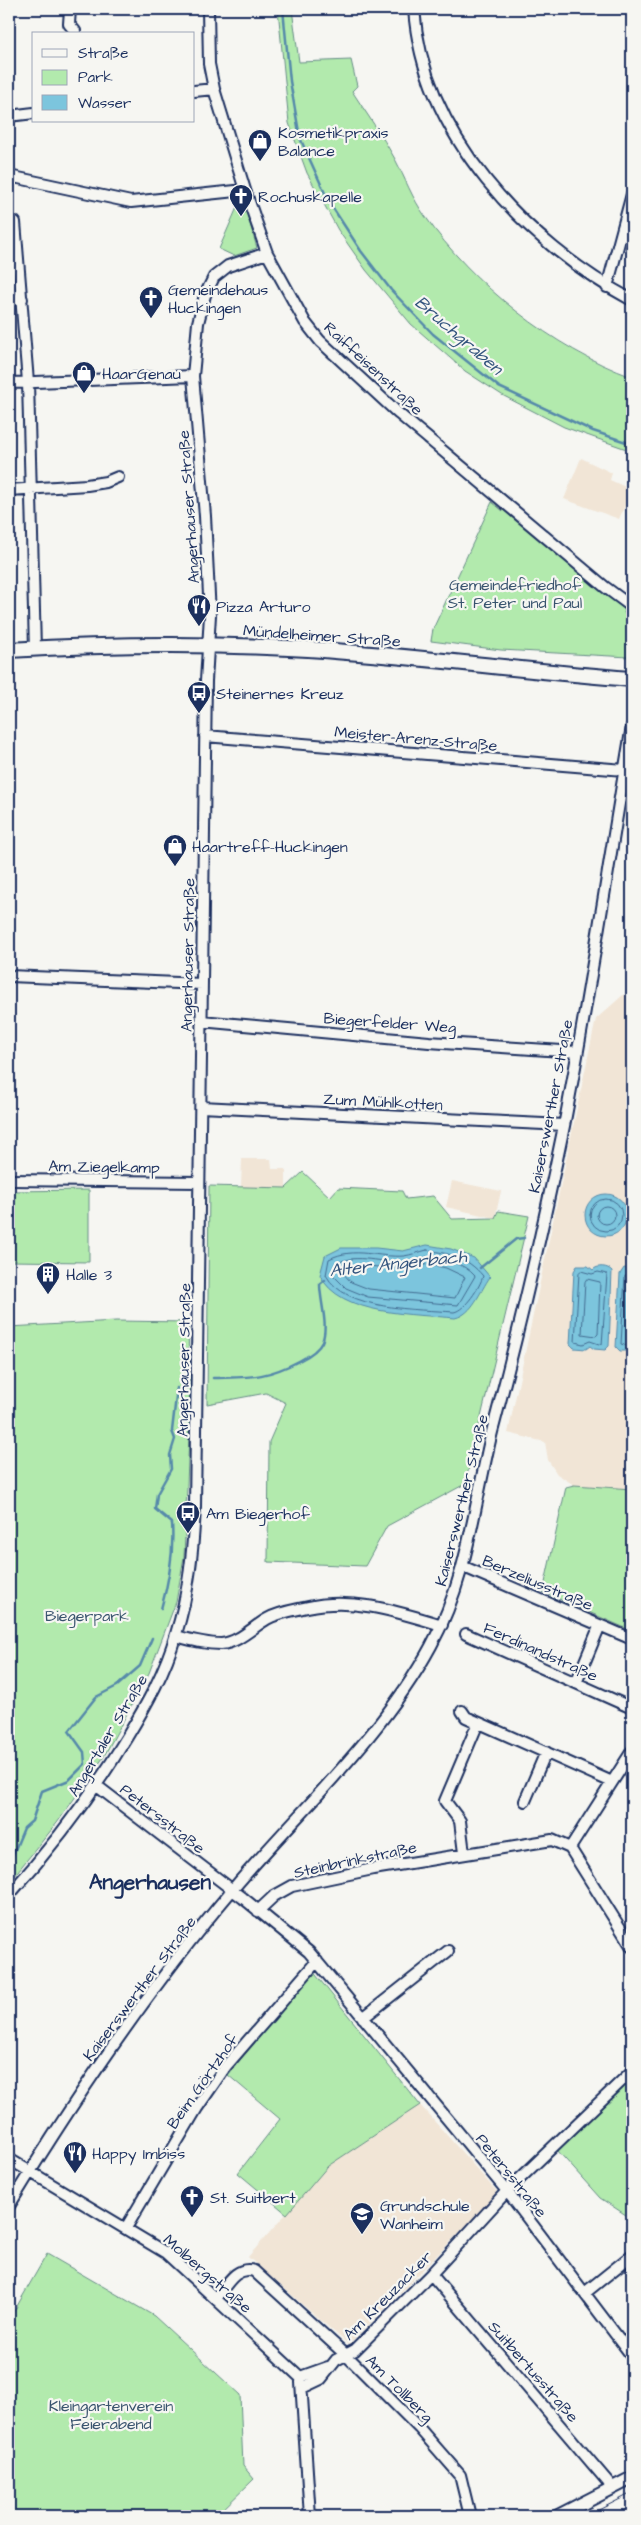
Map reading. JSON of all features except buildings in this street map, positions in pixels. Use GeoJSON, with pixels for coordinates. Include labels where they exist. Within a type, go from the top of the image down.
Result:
{"type":"FeatureCollection","features":[{"type":"Feature","properties":{"kind":"main road","name":"Mündelheimer Straße"},"geometry":{"type":"LineString","coordinates":[[9,650],[209,646],[323,650],[524,671],[632,679]]}},
{"type":"Feature","properties":{"kind":"street"},"geometry":{"type":"LineString","coordinates":[[70,9],[69,24],[75,31]]}},
{"type":"Feature","properties":{"kind":"street","name":"Raiffeisenstraße"},"geometry":{"type":"LineString","coordinates":[[208,9],[209,64],[214,89],[245,190],[267,253],[305,322],[332,353],[399,414],[605,587],[632,607]]}},
{"type":"Feature","properties":{"kind":"street"},"geometry":{"type":"LineString","coordinates":[[414,9],[420,46],[434,87],[452,128],[481,174],[523,222],[548,244],[607,287],[632,300]]}},
{"type":"Feature","properties":{"kind":"street"},"geometry":{"type":"LineString","coordinates":[[195,91],[214,89]]}},
{"type":"Feature","properties":{"kind":"street"},"geometry":{"type":"LineString","coordinates":[[9,116],[32,112]]}},
{"type":"Feature","properties":{"kind":"street"},"geometry":{"type":"LineString","coordinates":[[9,176],[131,202],[245,190]]}},
{"type":"Feature","properties":{"kind":"street"},"geometry":{"type":"LineString","coordinates":[[607,287],[632,194]]}},
{"type":"Feature","properties":{"kind":"street"},"geometry":{"type":"LineString","coordinates":[[15,222],[28,382],[35,649]]}},
{"type":"Feature","properties":{"kind":"street","name":"Angerhauser Straße"},"geometry":{"type":"LineString","coordinates":[[176,1636],[188,1583],[195,1507],[206,664],[209,646],[210,615],[205,516],[193,376],[198,323],[205,296],[214,277],[228,266],[267,253]]}},
{"type":"Feature","properties":{"kind":"street"},"geometry":{"type":"LineString","coordinates":[[9,299],[22,298]]}},
{"type":"Feature","properties":{"kind":"street"},"geometry":{"type":"LineString","coordinates":[[9,383],[193,376]]}},
{"type":"Feature","properties":{"kind":"street"},"geometry":{"type":"LineString","coordinates":[[9,490],[31,489],[43,486],[87,485],[106,482],[118,477]]}},
{"type":"Feature","properties":{"kind":"street","name":"Kaiserswerther Straße"},"geometry":{"type":"LineString","coordinates":[[9,2206],[108,2052],[172,1965],[232,1890],[390,1710],[414,1676],[442,1625],[464,1566],[492,1435],[564,1125],[632,726]]}},
{"type":"Feature","properties":{"kind":"street","name":"Meister-Arenz-Straße"},"geometry":{"type":"LineString","coordinates":[[205,736],[624,770]]}},
{"type":"Feature","properties":{"kind":"street"},"geometry":{"type":"LineString","coordinates":[[9,976],[202,984]]}},
{"type":"Feature","properties":{"kind":"street","name":"Biegerfelder Weg"},"geometry":{"type":"LineString","coordinates":[[201,1021],[430,1042],[577,1052]]}},
{"type":"Feature","properties":{"kind":"street","name":"Zum Mühlkotten"},"geometry":{"type":"LineString","coordinates":[[201,1107],[564,1125]]}},
{"type":"Feature","properties":{"kind":"street","name":"Am Ziegelkamp"},"geometry":{"type":"LineString","coordinates":[[9,1180],[199,1182]]}},
{"type":"Feature","properties":{"kind":"street","name":"Berzeliusstraße"},"geometry":{"type":"LineString","coordinates":[[464,1566],[632,1640]]}},
{"type":"Feature","properties":{"kind":"street"},"geometry":{"type":"LineString","coordinates":[[176,1636],[202,1643],[223,1644],[239,1638],[268,1618],[310,1607],[333,1605],[362,1604],[442,1625]]}},
{"type":"Feature","properties":{"kind":"street","name":"Berzeliusstraße"},"geometry":{"type":"LineString","coordinates":[[576,1683],[600,1625]]}},
{"type":"Feature","properties":{"kind":"street","name":"Ferdinandstraße"},"geometry":{"type":"LineString","coordinates":[[466,1634],[632,1708]]}},
{"type":"Feature","properties":{"kind":"street","name":"Angertaler Straße"},"geometry":{"type":"LineString","coordinates":[[9,1895],[37,1863],[97,1786],[152,1695],[176,1636]]}},
{"type":"Feature","properties":{"kind":"street"},"geometry":{"type":"LineString","coordinates":[[462,1711],[466,1717],[478,1723],[612,1782]]}},
{"type":"Feature","properties":{"kind":"street"},"geometry":{"type":"LineString","coordinates":[[464,1854],[460,1821],[445,1801],[478,1723]]}},
{"type":"Feature","properties":{"kind":"street"},"geometry":{"type":"LineString","coordinates":[[632,1751],[570,1848],[632,1947]]}},
{"type":"Feature","properties":{"kind":"street"},"geometry":{"type":"LineString","coordinates":[[525,1801],[546,1752]]}},
{"type":"Feature","properties":{"kind":"street","name":"Petersstraße"},"geometry":{"type":"LineString","coordinates":[[97,1786],[258,1910],[317,1961],[507,2191],[586,2292],[632,2356]]}},
{"type":"Feature","properties":{"kind":"street","name":"Steinbrinkstraße"},"geometry":{"type":"LineString","coordinates":[[258,1910],[274,1896],[292,1886],[373,1868],[552,1840],[570,1848]]}},
{"type":"Feature","properties":{"kind":"street"},"geometry":{"type":"LineString","coordinates":[[363,2018],[448,1951]]}},
{"type":"Feature","properties":{"kind":"street","name":"Beim Görtzhof"},"geometry":{"type":"LineString","coordinates":[[126,2228],[197,2108],[226,2066],[317,1961]]}},
{"type":"Feature","properties":{"kind":"street","name":"Am Kreuzacker"},"geometry":{"type":"LineString","coordinates":[[300,2377],[328,2367],[355,2350],[431,2274],[507,2191],[632,2071]]}},
{"type":"Feature","properties":{"kind":"street","name":"Molbergstraße"},"geometry":{"type":"LineString","coordinates":[[9,2160],[166,2252],[300,2377]]}},
{"type":"Feature","properties":{"kind":"street"},"geometry":{"type":"LineString","coordinates":[[586,2292],[632,2255]]}},
{"type":"Feature","properties":{"kind":"street","name":"Am Tollberg"},"geometry":{"type":"LineString","coordinates":[[216,2298],[239,2270],[246,2268],[254,2271],[346,2355],[419,2428],[460,2475],[470,2516]]}},
{"type":"Feature","properties":{"kind":"street","name":"Suitbertusstraße"},"geometry":{"type":"LineString","coordinates":[[431,2274],[613,2488]]}},
{"type":"Feature","properties":{"kind":"street","name":"Am Kreuzacker"},"geometry":{"type":"LineString","coordinates":[[302,2388],[321,2379],[328,2367]]}},
{"type":"Feature","properties":{"kind":"street"},"geometry":{"type":"LineString","coordinates":[[300,2377],[310,2516]]}},
{"type":"Feature","properties":{"kind":"street"},"geometry":{"type":"LineString","coordinates":[[558,2516],[632,2478]]}},
{"type":"Feature","properties":{"kind":"shaded area"},"geometry":{"type":"Polygon","coordinates":[[[581,458],[612,473],[610,480],[632,490],[619,519],[564,499],[581,458]]]}},
{"type":"Feature","properties":{"kind":"shaded area"},"geometry":{"type":"Polygon","coordinates":[[[623,995],[632,996],[632,1489],[574,1485],[557,1474],[548,1460],[545,1442],[508,1433],[596,1019],[623,995]]]}},
{"type":"Feature","properties":{"kind":"shaded area"},"geometry":{"type":"Polygon","coordinates":[[[242,1159],[271,1159],[272,1169],[286,1169],[286,1188],[241,1187],[242,1159]]]}},
{"type":"Feature","properties":{"kind":"shaded area"},"geometry":{"type":"Polygon","coordinates":[[[452,1181],[501,1191],[495,1218],[446,1207],[452,1181]]]}},
{"type":"Feature","properties":{"kind":"shaded area","name":"Grundschule Wanheim"},"geometry":{"type":"Polygon","coordinates":[[[420,2105],[498,2193],[349,2345],[248,2257],[328,2166],[420,2105]]]}},
{"type":"Feature","properties":{"kind":"green space"},"geometry":{"type":"Polygon","coordinates":[[[278,9],[292,9],[299,62],[351,60],[357,86],[352,91],[390,150],[420,209],[466,266],[517,312],[545,332],[573,350],[632,377],[632,451],[564,427],[502,395],[465,371],[411,324],[366,270],[338,230],[307,173],[289,123],[278,9]]]}},
{"type":"Feature","properties":{"kind":"green space"},"geometry":{"type":"Polygon","coordinates":[[[242,196],[257,248],[234,256],[219,249],[242,196]]]}},
{"type":"Feature","properties":{"kind":"green space","name":"Gemeindefriedhof St. Peter und Paul"},"geometry":{"type":"Polygon","coordinates":[[[492,502],[503,511],[504,508],[625,610],[624,613],[632,621],[629,657],[501,650],[431,641],[433,629],[492,502]]]}},
{"type":"Feature","properties":{"kind":"green space"},"geometry":{"type":"Polygon","coordinates":[[[303,1172],[330,1197],[338,1188],[402,1191],[406,1199],[433,1196],[452,1219],[495,1218],[498,1211],[529,1216],[465,1484],[387,1526],[365,1566],[268,1562],[269,1442],[286,1403],[266,1393],[207,1404],[209,1186],[286,1188],[303,1172]]]}},
{"type":"Feature","properties":{"kind":"green space"},"geometry":{"type":"Polygon","coordinates":[[[89,1190],[89,1262],[9,1261],[9,1191],[89,1190]]]}},
{"type":"Feature","properties":{"kind":"green space","name":"Biegerpark"},"geometry":{"type":"Polygon","coordinates":[[[116,1321],[188,1322],[190,1408],[184,1557],[176,1602],[149,1673],[103,1758],[57,1823],[9,1882],[9,1327],[116,1321]]]}},
{"type":"Feature","properties":{"kind":"green space"},"geometry":{"type":"Polygon","coordinates":[[[574,1485],[632,1489],[632,1631],[543,1592],[566,1487],[574,1485]]]}},
{"type":"Feature","properties":{"kind":"green space"},"geometry":{"type":"Polygon","coordinates":[[[312,1970],[420,2105],[328,2166],[287,2214],[238,2173],[280,2119],[228,2075],[312,1970]]]}},
{"type":"Feature","properties":{"kind":"green space"},"geometry":{"type":"Polygon","coordinates":[[[632,2079],[632,2219],[600,2198],[557,2150],[632,2079]]]}},
{"type":"Feature","properties":{"kind":"green space","name":"Kleingartenverein Feierabend"},"geometry":{"type":"Polygon","coordinates":[[[47,2254],[154,2316],[240,2395],[243,2466],[254,2479],[216,2516],[9,2516],[9,2320],[47,2254]]]}},
{"type":"Feature","properties":{"kind":"water"},"geometry":{"type":"Polygon","coordinates":[[[606,1194],[621,1200],[627,1215],[621,1230],[606,1236],[591,1230],[585,1215],[591,1200],[606,1194]]]}},
{"type":"Feature","properties":{"kind":"water"},"geometry":{"type":"Polygon","coordinates":[[[427,1245],[451,1249],[474,1258],[490,1277],[476,1301],[461,1316],[455,1318],[400,1313],[361,1306],[344,1298],[330,1288],[320,1275],[325,1256],[341,1248],[376,1248],[403,1251],[427,1245]]]}},
{"type":"Feature","properties":{"kind":"water"},"geometry":{"type":"Polygon","coordinates":[[[577,1266],[588,1266],[593,1270],[597,1267],[602,1267],[612,1271],[609,1346],[605,1350],[594,1349],[590,1346],[586,1349],[574,1348],[570,1344],[574,1271],[577,1266]]]}},
{"type":"Feature","properties":{"kind":"water"},"geometry":{"type":"Polygon","coordinates":[[[624,1268],[632,1269],[632,1351],[620,1351],[616,1347],[620,1274],[624,1268]]]}},
{"type":"Feature","properties":{"kind":"waterway","name":"Bruchgraben"},"geometry":{"type":"LineString","coordinates":[[283,9],[290,81],[300,138],[329,202],[361,251],[391,290],[433,334],[499,387],[593,431],[632,444]]}},
{"type":"Feature","properties":{"kind":"waterway","name":"Alter Angerbach"},"geometry":{"type":"LineString","coordinates":[[480,1268],[516,1239],[524,1238]]}},
{"type":"Feature","properties":{"kind":"waterway","name":"Alter Angerbach"},"geometry":{"type":"LineString","coordinates":[[213,1378],[247,1377],[266,1374],[287,1367],[315,1351],[322,1342],[325,1328],[320,1291],[320,1284],[325,1280]]}},
{"type":"Feature","properties":{"kind":"waterway","name":"Alter Angerbach"},"geometry":{"type":"LineString","coordinates":[[161,1609],[170,1566],[172,1523],[155,1509],[157,1494],[171,1469],[170,1455],[175,1439],[172,1431],[177,1388]]}},
{"type":"Feature","properties":{"kind":"waterway","name":"Alter Angerbach"},"geometry":{"type":"LineString","coordinates":[[9,1864],[24,1828],[32,1821],[42,1791],[69,1780],[85,1764],[84,1752],[69,1731],[96,1697],[117,1686],[140,1666],[152,1638]]}},
{"type":"Feature","properties":{"kind":"tram line"},"geometry":{"type":"LineString","coordinates":[[587,2516],[632,2493]]}},
{"type":"Feature","properties":{"kind":"place","name":"Kosmetikpraxis Balance"},"geometry":{"type":"Point","coordinates":[260,162]}},
{"type":"Feature","properties":{"kind":"place","name":"Rochuskapelle"},"geometry":{"type":"Point","coordinates":[241,217]}},
{"type":"Feature","properties":{"kind":"place","name":"Gemeindehaus Huckingen"},"geometry":{"type":"Point","coordinates":[151,319]}},
{"type":"Feature","properties":{"kind":"place","name":"HaarGenau"},"geometry":{"type":"Point","coordinates":[84,394]}},
{"type":"Feature","properties":{"kind":"place","name":"Pizza Arturo"},"geometry":{"type":"Point","coordinates":[199,627]}},
{"type":"Feature","properties":{"kind":"place","name":"Steinernes Kreuz"},"geometry":{"type":"Point","coordinates":[199,714]}},
{"type":"Feature","properties":{"kind":"place","name":"Haartreff-Huckingen"},"geometry":{"type":"Point","coordinates":[175,867]}},
{"type":"Feature","properties":{"kind":"place","name":"Halle 3"},"geometry":{"type":"Point","coordinates":[48,1295]}},
{"type":"Feature","properties":{"kind":"place","name":"Am Biegerhof"},"geometry":{"type":"Point","coordinates":[188,1534]}},
{"type":"Feature","properties":{"kind":"place","name":"Happy Imbiss"},"geometry":{"type":"Point","coordinates":[75,2174]}},
{"type":"Feature","properties":{"kind":"place","name":"St. Suitbert"},"geometry":{"type":"Point","coordinates":[192,2218]}},
{"type":"Feature","properties":{"kind":"place","name":"Grundschule Wanheim"},"geometry":{"type":"Point","coordinates":[362,2235]}},
{"type":"Feature","properties":{"kind":"district","name":"Angerhausen"},"geometry":{"type":"Point","coordinates":[150,1882]}}]}
